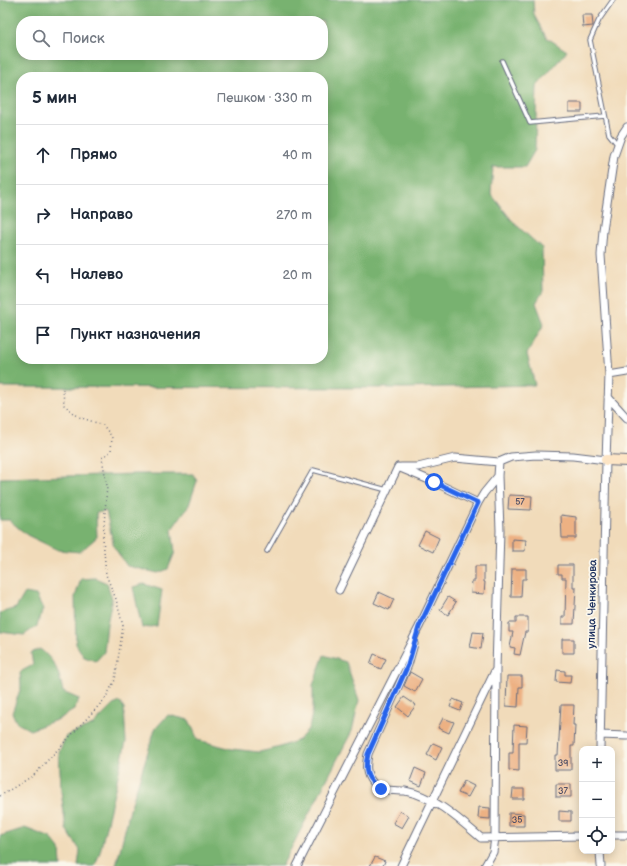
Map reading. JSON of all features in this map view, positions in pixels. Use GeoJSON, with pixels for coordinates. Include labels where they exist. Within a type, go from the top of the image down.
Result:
{"type":"FeatureCollection","features":[{"type":"Feature","properties":{"kind":"street","name":"улица Ченкирова"},"geometry":{"type":"LineString","coordinates":[[600,746],[609,375],[602,255],[603,230],[614,156],[621,136],[627,127]]}},
{"type":"Feature","properties":{"kind":"street"},"geometry":{"type":"LineString","coordinates":[[609,375],[627,372]]}},
{"type":"Feature","properties":{"kind":"street"},"geometry":{"type":"LineString","coordinates":[[608,398],[627,418]]}},
{"type":"Feature","properties":{"kind":"street"},"geometry":{"type":"LineString","coordinates":[[398,467],[418,467],[455,458],[499,462],[511,457],[573,456],[627,461]]}},
{"type":"Feature","properties":{"kind":"street"},"geometry":{"type":"LineString","coordinates":[[484,866],[493,852],[495,838],[496,669],[500,530],[498,476],[499,462]]}},
{"type":"Feature","properties":{"kind":"street"},"geometry":{"type":"LineString","coordinates":[[339,590],[398,467]]}},
{"type":"Feature","properties":{"kind":"street"},"geometry":{"type":"LineString","coordinates":[[398,467],[478,503]]}},
{"type":"Feature","properties":{"kind":"street"},"geometry":{"type":"LineString","coordinates":[[297,866],[419,627],[478,503],[498,476]]}},
{"type":"Feature","properties":{"kind":"street"},"geometry":{"type":"LineString","coordinates":[[419,627],[408,665],[368,754],[366,765],[367,774],[373,784],[381,789],[405,791],[433,802],[462,821],[481,838],[579,836]]}},
{"type":"Feature","properties":{"kind":"street"},"geometry":{"type":"LineString","coordinates":[[401,866],[496,669]]}},
{"type":"Feature","properties":{"kind":"street"},"geometry":{"type":"LineString","coordinates":[[600,735],[627,736]]}},
{"type":"Feature","properties":{"kind":"street"},"geometry":{"type":"LineString","coordinates":[[615,835],[627,835]]}},
{"type":"Feature","properties":{"kind":"street"},"geometry":{"type":"LineString","coordinates":[[600,854],[601,866]]}},
{"type":"Feature","properties":{"kind":"lane"},"geometry":{"type":"LineString","coordinates":[[613,0],[599,20],[590,40],[609,134],[618,145]]}},
{"type":"Feature","properties":{"kind":"lane"},"geometry":{"type":"LineString","coordinates":[[502,60],[530,123],[605,116]]}},
{"type":"Feature","properties":{"kind":"lane"},"geometry":{"type":"LineString","coordinates":[[267,551],[313,470],[387,490]]}},
{"type":"Feature","properties":{"kind":"path"},"geometry":{"type":"LineString","coordinates":[[0,796],[2,793],[34,775],[105,699],[115,680],[120,653],[123,626],[116,599],[106,575],[103,538],[107,486],[102,458],[111,451],[112,437],[103,426],[79,417],[64,405],[63,389]]}},
{"type":"Feature","properties":{"kind":"green space"},"geometry":{"type":"Polygon","coordinates":[[[0,0],[533,0],[534,15],[546,37],[567,51],[537,86],[535,150],[525,167],[493,167],[491,194],[514,223],[542,248],[543,291],[536,303],[544,324],[527,354],[535,385],[405,388],[0,387],[0,0]]]}},
{"type":"Feature","properties":{"kind":"green space"},"geometry":{"type":"Polygon","coordinates":[[[193,474],[197,481],[189,505],[172,529],[175,552],[168,569],[158,573],[127,566],[114,547],[106,511],[96,513],[97,537],[80,552],[58,550],[27,535],[9,520],[0,520],[0,478],[193,474]]]}},
{"type":"Feature","properties":{"kind":"green space"},"geometry":{"type":"Polygon","coordinates":[[[95,578],[107,583],[112,599],[107,624],[104,652],[96,661],[84,657],[76,644],[75,597],[81,579],[95,578]]]}},
{"type":"Feature","properties":{"kind":"green space"},"geometry":{"type":"Polygon","coordinates":[[[144,584],[162,590],[157,626],[142,628],[133,587],[144,584]]]}},
{"type":"Feature","properties":{"kind":"green space"},"geometry":{"type":"Polygon","coordinates":[[[25,593],[36,595],[43,609],[37,626],[24,635],[0,632],[0,613],[16,608],[25,593]]]}},
{"type":"Feature","properties":{"kind":"green space"},"geometry":{"type":"Polygon","coordinates":[[[40,649],[50,658],[56,668],[63,692],[79,699],[74,710],[59,719],[30,730],[17,723],[12,713],[21,687],[20,672],[33,665],[31,653],[40,649]]]}},
{"type":"Feature","properties":{"kind":"green space"},"geometry":{"type":"Polygon","coordinates":[[[324,655],[346,662],[359,700],[352,731],[282,866],[116,866],[131,806],[155,729],[168,715],[189,720],[198,740],[232,749],[259,752],[277,748],[299,740],[309,728],[313,709],[313,685],[324,655]]]}},
{"type":"Feature","properties":{"kind":"green space"},"geometry":{"type":"Polygon","coordinates":[[[120,702],[124,708],[126,742],[100,852],[95,866],[78,866],[80,850],[66,829],[61,791],[59,752],[66,736],[93,725],[113,705],[120,702]]]}},
{"type":"Feature","properties":{"kind":"green space"},"geometry":{"type":"Polygon","coordinates":[[[25,828],[51,838],[60,849],[61,866],[0,866],[0,836],[25,828]]]}},
{"type":"Feature","properties":{"kind":"building"},"geometry":{"type":"Polygon","coordinates":[[[582,15],[592,15],[593,26],[583,27],[582,15]]]}},
{"type":"Feature","properties":{"kind":"building"},"geometry":{"type":"Polygon","coordinates":[[[569,103],[582,103],[582,112],[569,112],[569,103]]]}},
{"type":"Feature","properties":{"kind":"building"},"geometry":{"type":"Polygon","coordinates":[[[509,495],[532,496],[531,510],[508,509],[509,495]]]}},
{"type":"Feature","properties":{"kind":"building"},"geometry":{"type":"Polygon","coordinates":[[[561,515],[576,517],[576,538],[562,538],[561,515]]]}},
{"type":"Feature","properties":{"kind":"building"},"geometry":{"type":"Polygon","coordinates":[[[425,531],[439,538],[433,552],[418,545],[425,531]]]}},
{"type":"Feature","properties":{"kind":"building"},"geometry":{"type":"Polygon","coordinates":[[[512,539],[526,540],[525,551],[512,551],[512,539]]]}},
{"type":"Feature","properties":{"kind":"building"},"geometry":{"type":"Polygon","coordinates":[[[558,565],[573,565],[573,588],[576,588],[574,624],[562,624],[562,617],[565,617],[566,578],[562,578],[562,574],[558,574],[558,565]]]}},
{"type":"Feature","properties":{"kind":"building"},"geometry":{"type":"Polygon","coordinates":[[[475,566],[484,566],[484,594],[471,593],[472,581],[475,581],[475,566]]]}},
{"type":"Feature","properties":{"kind":"building"},"geometry":{"type":"Polygon","coordinates":[[[512,569],[526,569],[526,579],[522,579],[521,597],[511,597],[512,569]]]}},
{"type":"Feature","properties":{"kind":"building"},"geometry":{"type":"Polygon","coordinates":[[[379,592],[394,599],[389,610],[374,603],[379,592]]]}},
{"type":"Feature","properties":{"kind":"building"},"geometry":{"type":"Polygon","coordinates":[[[448,597],[456,602],[448,615],[440,610],[448,597]]]}},
{"type":"Feature","properties":{"kind":"building"},"geometry":{"type":"Polygon","coordinates":[[[516,617],[528,617],[528,632],[525,632],[520,655],[514,654],[515,648],[510,647],[513,632],[509,632],[509,623],[516,623],[516,617]]]}},
{"type":"Feature","properties":{"kind":"building"},"geometry":{"type":"Polygon","coordinates":[[[473,632],[483,633],[481,649],[470,647],[473,632]]]}},
{"type":"Feature","properties":{"kind":"building"},"geometry":{"type":"Polygon","coordinates":[[[562,639],[574,639],[574,653],[562,653],[562,639]]]}},
{"type":"Feature","properties":{"kind":"building"},"geometry":{"type":"Polygon","coordinates":[[[374,654],[386,659],[381,669],[370,664],[374,654]]]}},
{"type":"Feature","properties":{"kind":"building"},"geometry":{"type":"Polygon","coordinates":[[[557,670],[565,671],[565,675],[571,675],[570,683],[556,682],[557,670]]]}},
{"type":"Feature","properties":{"kind":"building"},"geometry":{"type":"Polygon","coordinates":[[[410,672],[422,679],[415,692],[404,686],[410,672]]]}},
{"type":"Feature","properties":{"kind":"building"},"geometry":{"type":"Polygon","coordinates":[[[507,676],[522,676],[522,687],[519,687],[518,707],[506,706],[507,676]]]}},
{"type":"Feature","properties":{"kind":"building"},"geometry":{"type":"Polygon","coordinates":[[[404,697],[416,705],[408,716],[397,707],[404,697]]]}},
{"type":"Feature","properties":{"kind":"building"},"geometry":{"type":"Polygon","coordinates":[[[453,699],[463,703],[460,711],[450,707],[453,699]]]}},
{"type":"Feature","properties":{"kind":"building"},"geometry":{"type":"Polygon","coordinates":[[[561,705],[574,705],[573,725],[575,725],[574,746],[571,746],[571,770],[555,770],[555,755],[558,755],[561,705]]]}},
{"type":"Feature","properties":{"kind":"building"},"geometry":{"type":"Polygon","coordinates":[[[443,718],[454,722],[449,733],[438,728],[443,718]]]}},
{"type":"Feature","properties":{"kind":"building"},"geometry":{"type":"Polygon","coordinates":[[[514,725],[527,726],[526,742],[519,742],[519,771],[509,770],[509,753],[513,753],[514,725]]]}},
{"type":"Feature","properties":{"kind":"building"},"geometry":{"type":"Polygon","coordinates":[[[433,743],[442,747],[436,760],[427,755],[433,743]]]}},
{"type":"Feature","properties":{"kind":"building"},"geometry":{"type":"Polygon","coordinates":[[[415,768],[426,773],[421,786],[410,781],[415,768]]]}},
{"type":"Feature","properties":{"kind":"building"},"geometry":{"type":"Polygon","coordinates":[[[464,781],[474,786],[468,797],[458,793],[464,781]]]}},
{"type":"Feature","properties":{"kind":"building"},"geometry":{"type":"Polygon","coordinates":[[[556,784],[571,784],[571,797],[556,797],[556,784]]]}},
{"type":"Feature","properties":{"kind":"building"},"geometry":{"type":"Polygon","coordinates":[[[513,789],[524,789],[524,799],[512,799],[513,789]]]}},
{"type":"Feature","properties":{"kind":"building"},"geometry":{"type":"Polygon","coordinates":[[[479,807],[490,808],[490,819],[478,818],[479,807]]]}},
{"type":"Feature","properties":{"kind":"building"},"geometry":{"type":"Polygon","coordinates":[[[400,811],[409,816],[402,828],[393,823],[400,811]]]}},
{"type":"Feature","properties":{"kind":"building"},"geometry":{"type":"Polygon","coordinates":[[[559,811],[571,812],[571,821],[559,821],[559,811]]]}},
{"type":"Feature","properties":{"kind":"building"},"geometry":{"type":"Polygon","coordinates":[[[509,813],[524,814],[524,826],[509,826],[509,813]]]}},
{"type":"Feature","properties":{"kind":"building"},"geometry":{"type":"Polygon","coordinates":[[[375,857],[385,861],[383,866],[370,866],[375,857]]]}},
{"type":"Feature","properties":{"kind":"route"},"geometry":{"type":"LineString","coordinates":[[381,789],[373,784],[367,774],[366,765],[368,754],[408,665],[419,627],[478,503],[434,482]]}}]}
